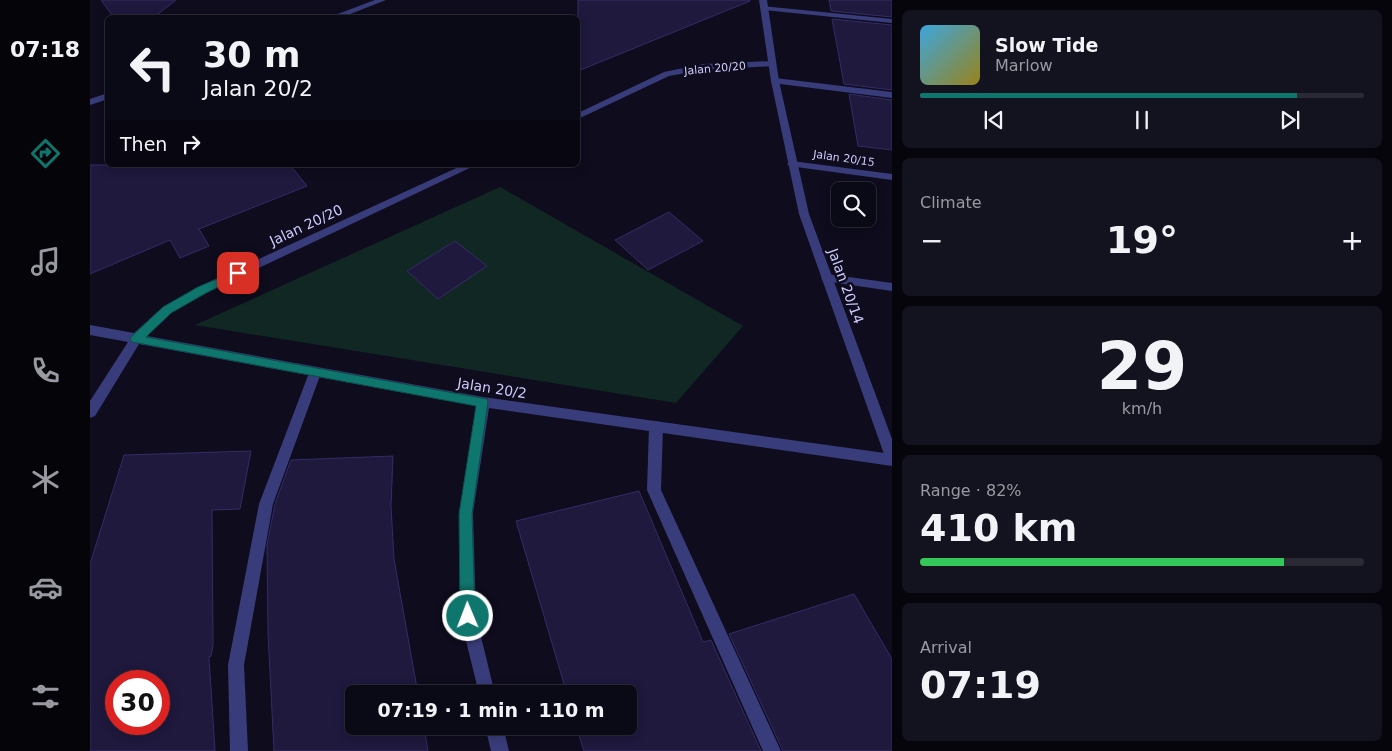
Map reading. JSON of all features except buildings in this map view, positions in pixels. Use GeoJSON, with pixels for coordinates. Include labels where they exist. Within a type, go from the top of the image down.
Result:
{"type":"FeatureCollection","features":[{"type":"Feature","properties":{"kind":"street"},"geometry":{"type":"LineString","coordinates":[[340,15],[382,0]]}},
{"type":"Feature","properties":{"kind":"street"},"geometry":{"type":"LineString","coordinates":[[763,4],[892,22]]}},
{"type":"Feature","properties":{"kind":"street","name":"Jalan 20/14"},"geometry":{"type":"LineString","coordinates":[[763,4],[775,81],[804,214],[892,458]]}},
{"type":"Feature","properties":{"kind":"street","name":"Jalan 20/20"},"geometry":{"type":"LineString","coordinates":[[580,115],[667,74],[703,66],[772,64]]}},
{"type":"Feature","properties":{"kind":"street"},"geometry":{"type":"LineString","coordinates":[[775,81],[892,95]]}},
{"type":"Feature","properties":{"kind":"street"},"geometry":{"type":"LineString","coordinates":[[90,102],[105,97]]}},
{"type":"Feature","properties":{"kind":"street","name":"Jalan 20/15"},"geometry":{"type":"LineString","coordinates":[[792,164],[892,177]]}},
{"type":"Feature","properties":{"kind":"street","name":"Jalan 20/20"},"geometry":{"type":"LineString","coordinates":[[90,412],[136,339],[167,310],[202,290],[467,167]]}},
{"type":"Feature","properties":{"kind":"street"},"geometry":{"type":"LineString","coordinates":[[827,278],[892,287]]}},
{"type":"Feature","properties":{"kind":"street","name":"Jalan 20/2"},"geometry":{"type":"LineString","coordinates":[[90,330],[315,373],[483,402],[656,428],[892,458]]}},
{"type":"Feature","properties":{"kind":"street"},"geometry":{"type":"LineString","coordinates":[[239,751],[236,664],[266,504],[315,373]]}},
{"type":"Feature","properties":{"kind":"street"},"geometry":{"type":"LineString","coordinates":[[483,402],[466,514],[468,616],[484,685]]}},
{"type":"Feature","properties":{"kind":"street"},"geometry":{"type":"LineString","coordinates":[[656,428],[654,490],[772,751]]}},
{"type":"Feature","properties":{"kind":"street"},"geometry":{"type":"LineString","coordinates":[[496,735],[500,751]]}},
{"type":"Feature","properties":{"kind":"green space"},"geometry":{"type":"Polygon","coordinates":[[[500,187],[743,326],[676,403],[195,325],[500,187]]]}},
{"type":"Feature","properties":{"kind":"route"},"geometry":{"type":"LineString","coordinates":[[238,273],[202,290],[167,310],[136,339],[483,402],[466,514],[468,616]]}}]}
